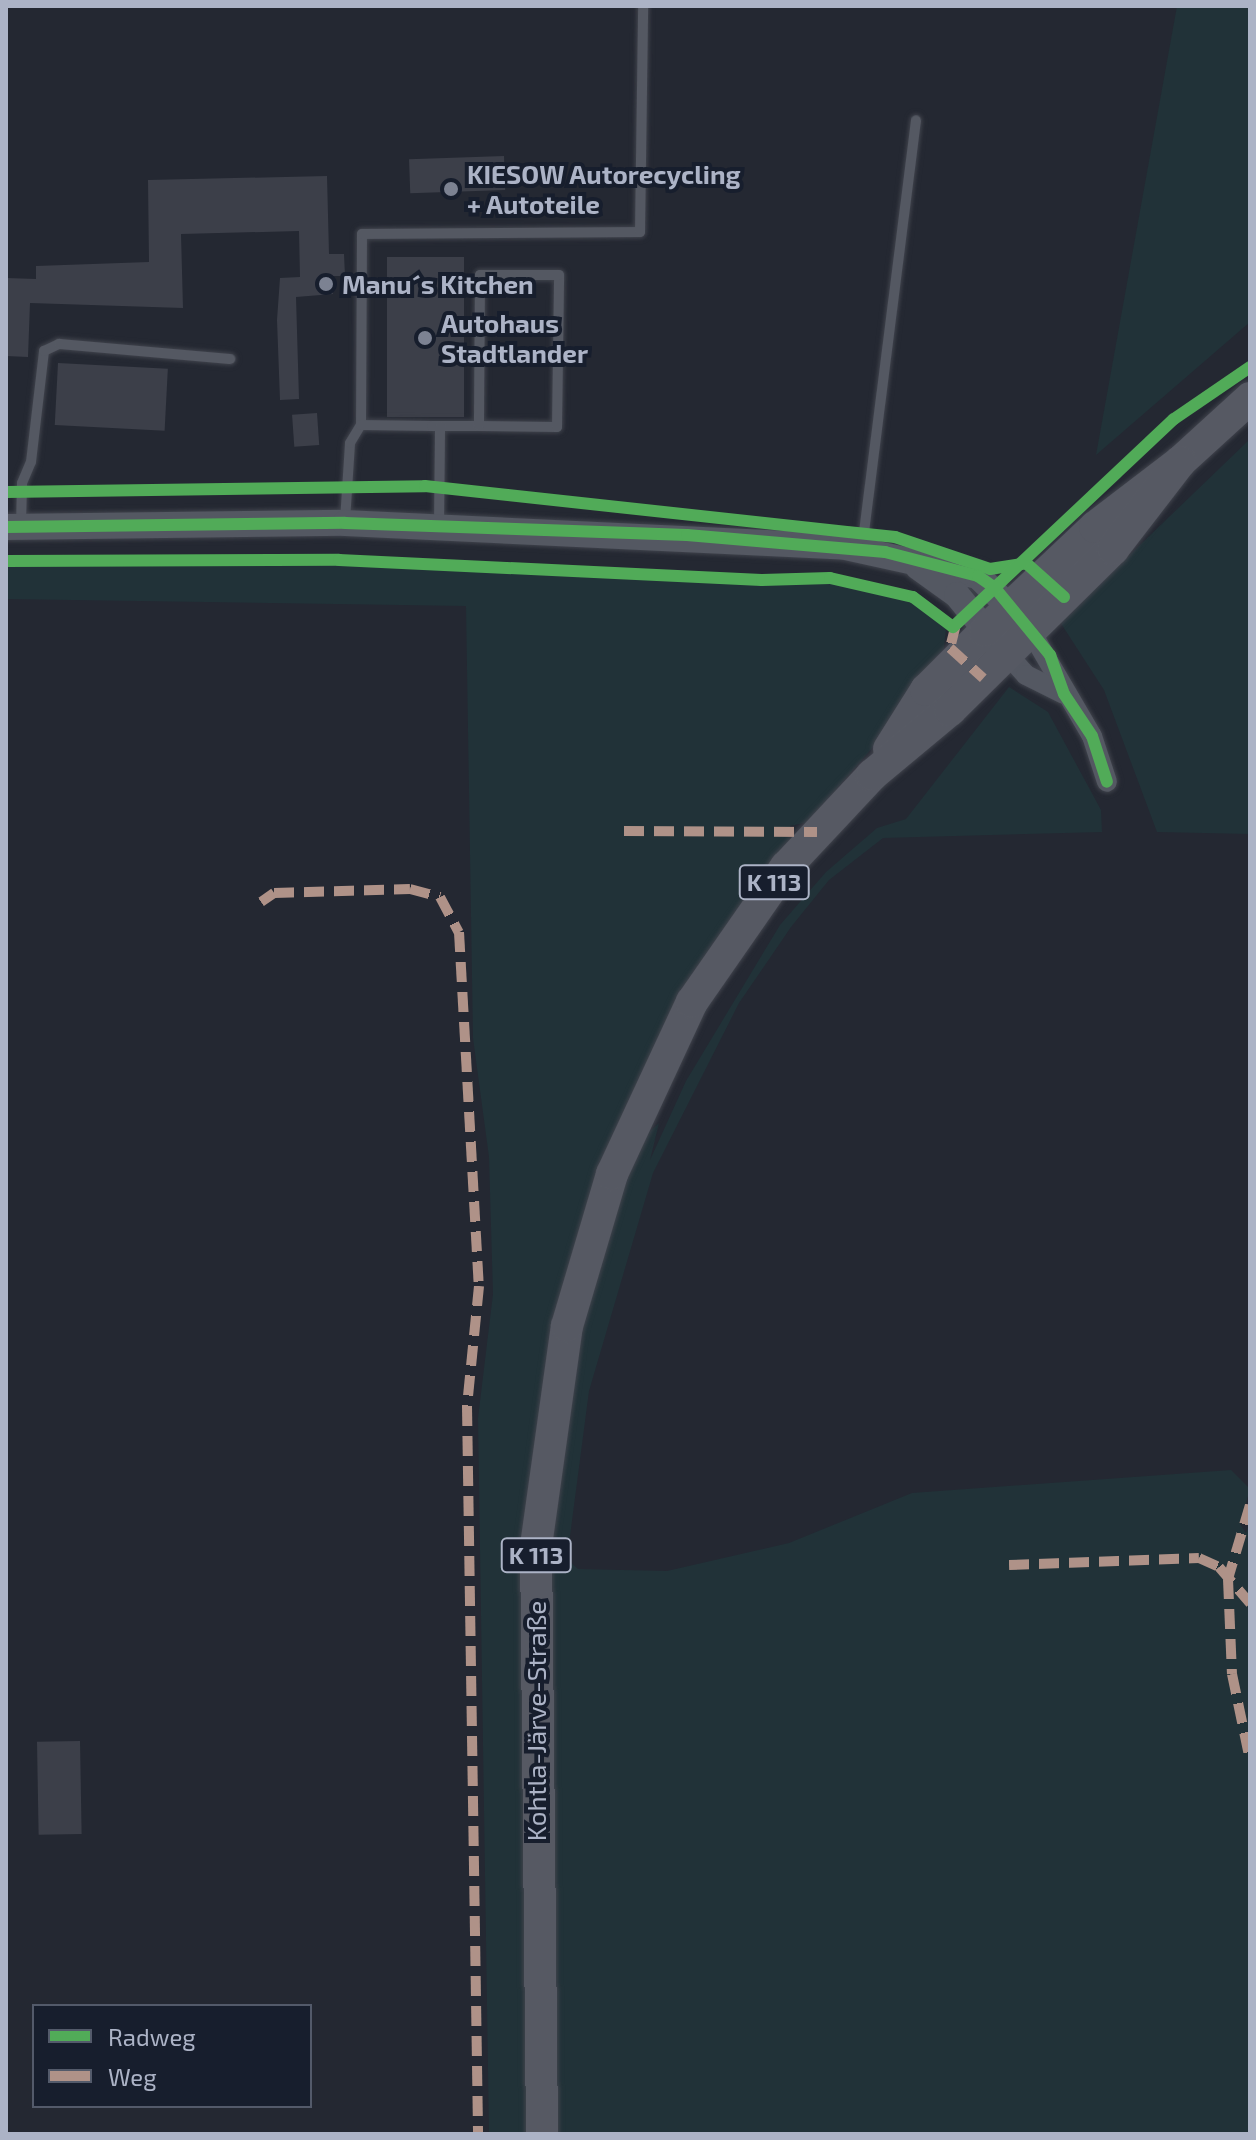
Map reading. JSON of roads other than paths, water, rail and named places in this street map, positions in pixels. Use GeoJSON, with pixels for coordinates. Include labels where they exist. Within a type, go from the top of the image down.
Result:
{"type":"FeatureCollection","features":[{"type":"Feature","properties":{"kind":"main road","name":"Kohtla-Järve-Straße"},"geometry":{"type":"LineString","coordinates":[[872,775],[926,690],[985,631],[1021,618],[1113,549],[1180,462],[1250,398]]}},
{"type":"Feature","properties":{"kind":"main road","name":"Kohtla-Järve-Straße"},"geometry":{"type":"LineString","coordinates":[[542,2134],[536,1546],[567,1326],[612,1174],[692,1002],[786,867],[872,775],[1007,654],[1021,618]]}},
{"type":"Feature","properties":{"kind":"street"},"geometry":{"type":"LineString","coordinates":[[14,527],[345,523],[439,526],[862,548],[905,558],[978,576],[1021,618],[1050,655],[1064,694],[1092,736],[1107,782]]}},
{"type":"Feature","properties":{"kind":"street"},"geometry":{"type":"LineString","coordinates":[[905,558],[957,595],[1026,675],[1064,694]]}},
{"type":"Feature","properties":{"kind":"lane"},"geometry":{"type":"LineString","coordinates":[[345,523],[350,443],[361,425],[362,234],[640,232],[643,6]]}},
{"type":"Feature","properties":{"kind":"lane"},"geometry":{"type":"LineString","coordinates":[[862,548],[916,120]]}},
{"type":"Feature","properties":{"kind":"lane"},"geometry":{"type":"LineString","coordinates":[[361,425],[557,427],[559,275],[480,275],[479,426]]}},
{"type":"Feature","properties":{"kind":"lane"},"geometry":{"type":"LineString","coordinates":[[14,527],[22,483],[31,462],[44,351],[59,344],[230,359]]}},
{"type":"Feature","properties":{"kind":"lane"},"geometry":{"type":"LineString","coordinates":[[439,526],[440,426]]}},
{"type":"Feature","properties":{"kind":"place","name":"KIESOW Autorecycling + Autoteile"},"geometry":{"type":"Point","coordinates":[451,189]}},
{"type":"Feature","properties":{"kind":"place","name":"Manu´s Kitchen"},"geometry":{"type":"Point","coordinates":[326,284]}},
{"type":"Feature","properties":{"kind":"place","name":"Autohaus Stadtlander"},"geometry":{"type":"Point","coordinates":[425,338]}}]}
